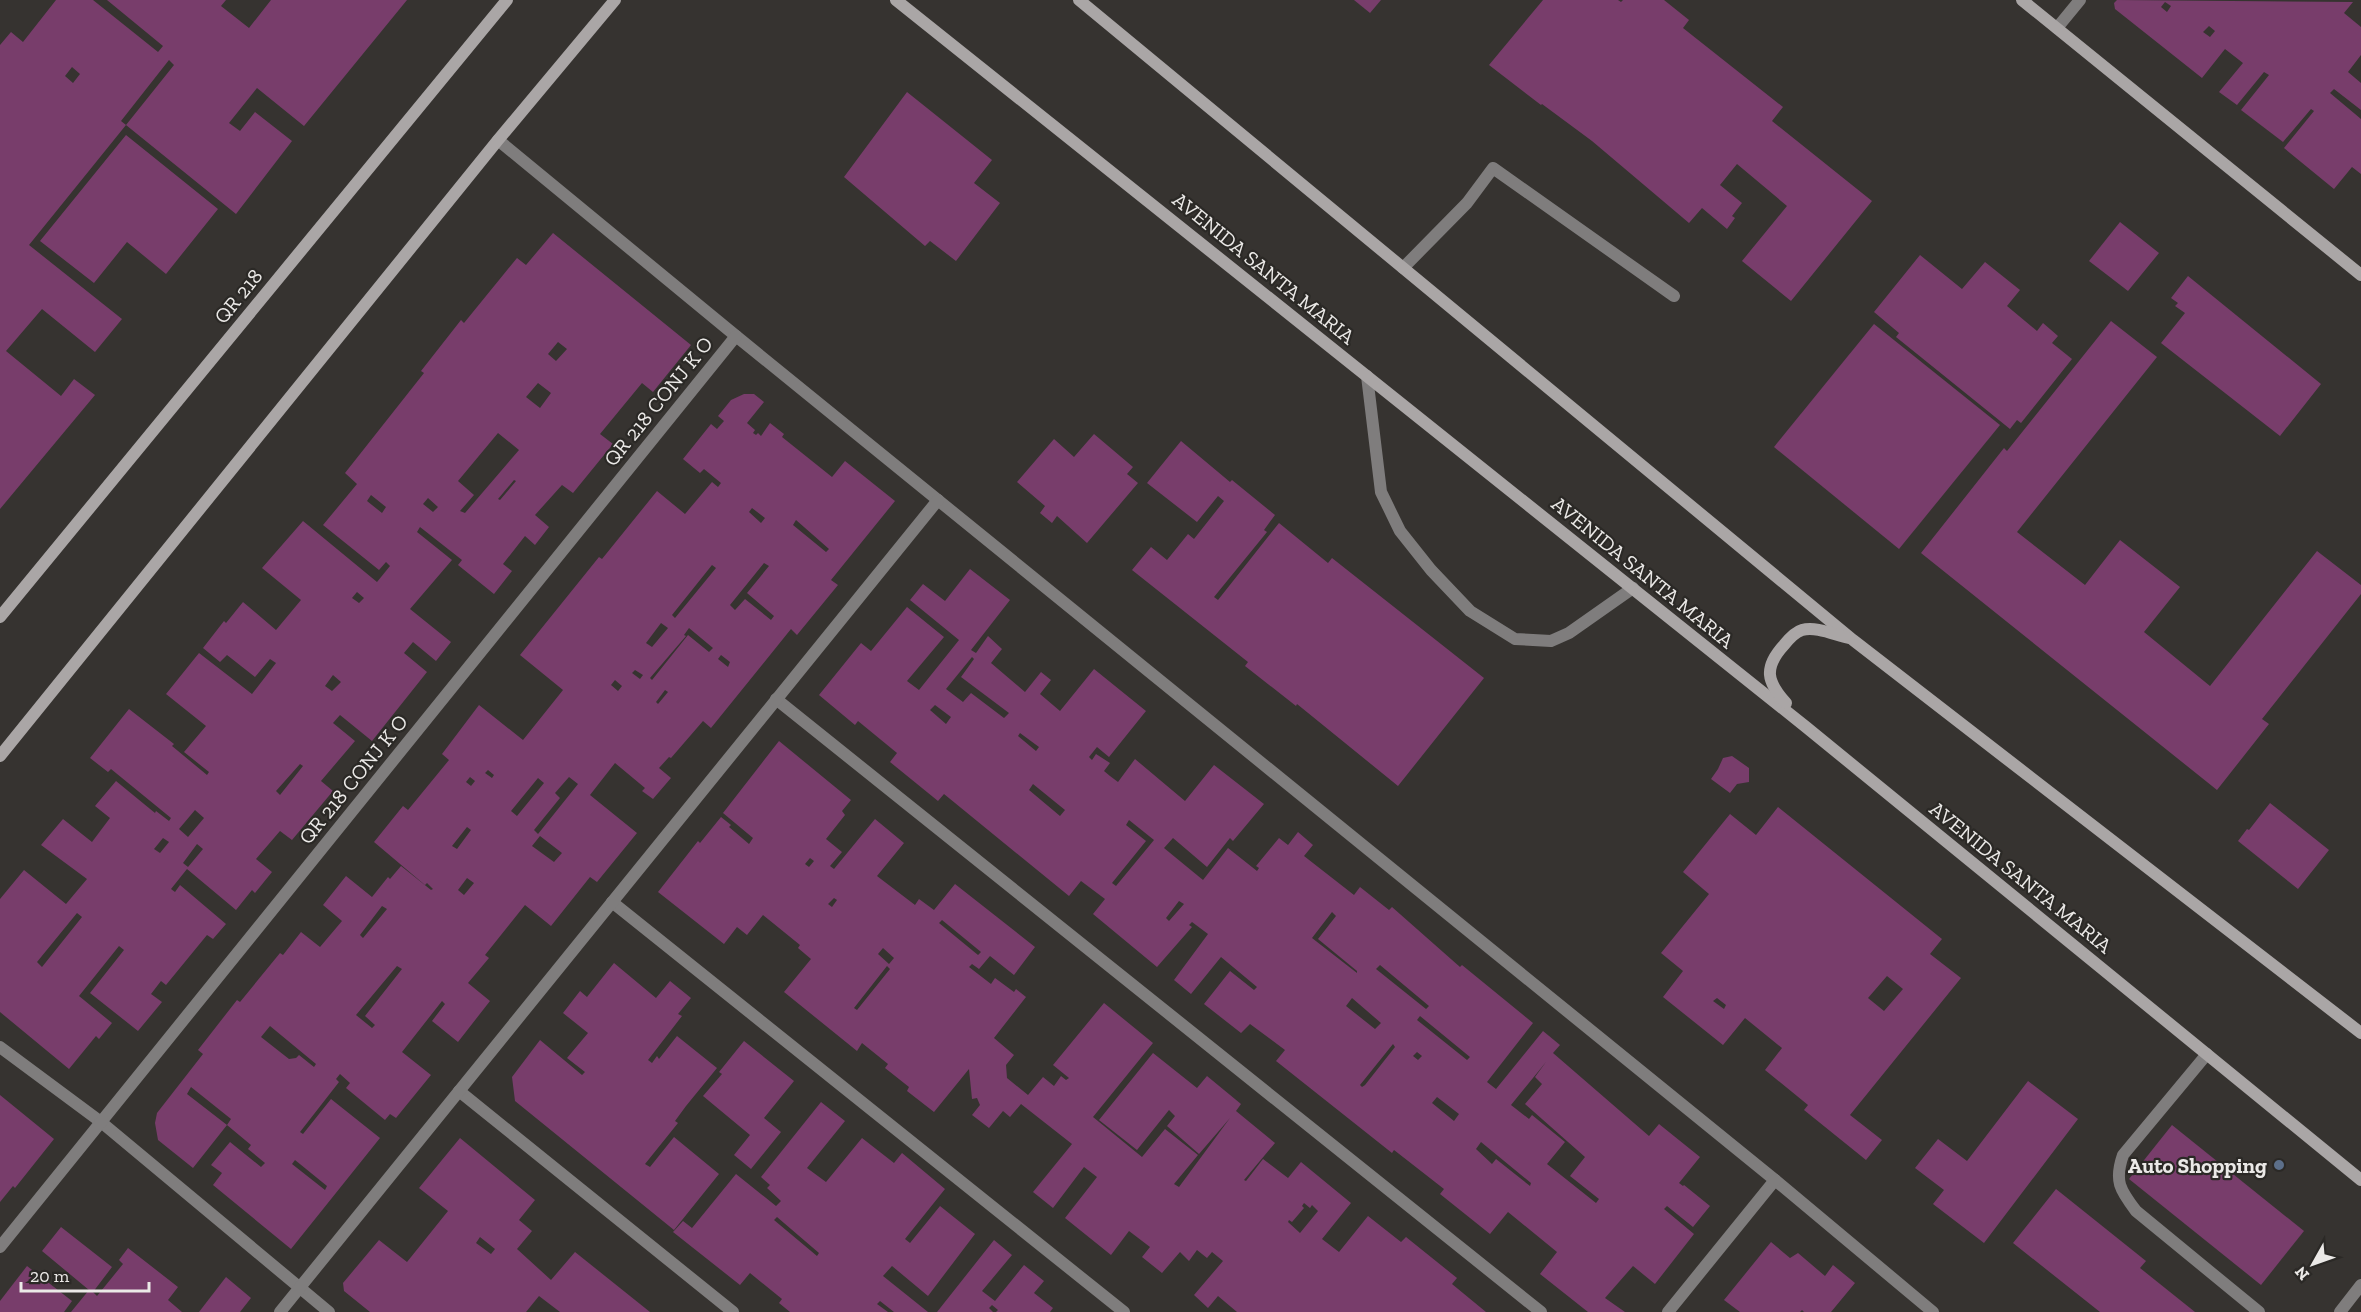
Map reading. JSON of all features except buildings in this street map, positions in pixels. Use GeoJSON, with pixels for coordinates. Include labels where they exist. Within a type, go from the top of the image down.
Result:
{"type":"FeatureCollection","features":[{"type":"Feature","properties":{"kind":"main road","name":"QR 218"},"geometry":{"type":"LineString","coordinates":[[0,617],[507,0]]}},
{"type":"Feature","properties":{"kind":"main road"},"geometry":{"type":"LineString","coordinates":[[0,756],[498,140],[615,0]]}},
{"type":"Feature","properties":{"kind":"main road","name":"AVENIDA SANTA MARIA"},"geometry":{"type":"LineString","coordinates":[[896,0],[1806,727],[2361,1180]]}},
{"type":"Feature","properties":{"kind":"main road"},"geometry":{"type":"LineString","coordinates":[[1079,0],[1853,640],[2361,1033]]}},
{"type":"Feature","properties":{"kind":"main road"},"geometry":{"type":"LineString","coordinates":[[2022,0],[2361,275]]}},
{"type":"Feature","properties":{"kind":"main road"},"geometry":{"type":"LineString","coordinates":[[1806,727],[1773,688],[1769,676],[1779,651],[1802,630],[1817,630],[1853,640]]}},
{"type":"Feature","properties":{"kind":"street"},"geometry":{"type":"LineString","coordinates":[[2056,28],[2080,0]]}},
{"type":"Feature","properties":{"kind":"street"},"geometry":{"type":"LineString","coordinates":[[498,140],[1934,1312]]}},
{"type":"Feature","properties":{"kind":"street"},"geometry":{"type":"LineString","coordinates":[[1403,268],[1467,203],[1493,168],[1674,296]]}},
{"type":"Feature","properties":{"kind":"street","name":"QR 218 CONJ K O"},"geometry":{"type":"LineString","coordinates":[[0,1247],[736,336]]}},
{"type":"Feature","properties":{"kind":"street"},"geometry":{"type":"LineString","coordinates":[[1367,376],[1381,492],[1400,531],[1431,570],[1470,610],[1515,639],[1551,641],[1569,633],[1633,588]]}},
{"type":"Feature","properties":{"kind":"street"},"geometry":{"type":"LineString","coordinates":[[280,1312],[938,500]]}},
{"type":"Feature","properties":{"kind":"street"},"geometry":{"type":"LineString","coordinates":[[776,699],[1541,1312]]}},
{"type":"Feature","properties":{"kind":"street"},"geometry":{"type":"LineString","coordinates":[[612,902],[1124,1312]]}},
{"type":"Feature","properties":{"kind":"street"},"geometry":{"type":"LineString","coordinates":[[0,1047],[101,1122],[328,1312]]}},
{"type":"Feature","properties":{"kind":"street"},"geometry":{"type":"LineString","coordinates":[[2207,1054],[2123,1155],[2117,1173],[2122,1193],[2136,1212],[2259,1312]]}},
{"type":"Feature","properties":{"kind":"street"},"geometry":{"type":"LineString","coordinates":[[459,1091],[733,1312]]}},
{"type":"Feature","properties":{"kind":"street"},"geometry":{"type":"LineString","coordinates":[[1668,1312],[1775,1180]]}},
{"type":"Feature","properties":{"kind":"street"},"geometry":{"type":"LineString","coordinates":[[2340,1312],[2361,1285]]}},
{"type":"Feature","properties":{"kind":"place","name":"Auto Shopping"},"geometry":{"type":"Point","coordinates":[2279,1165]}}]}
